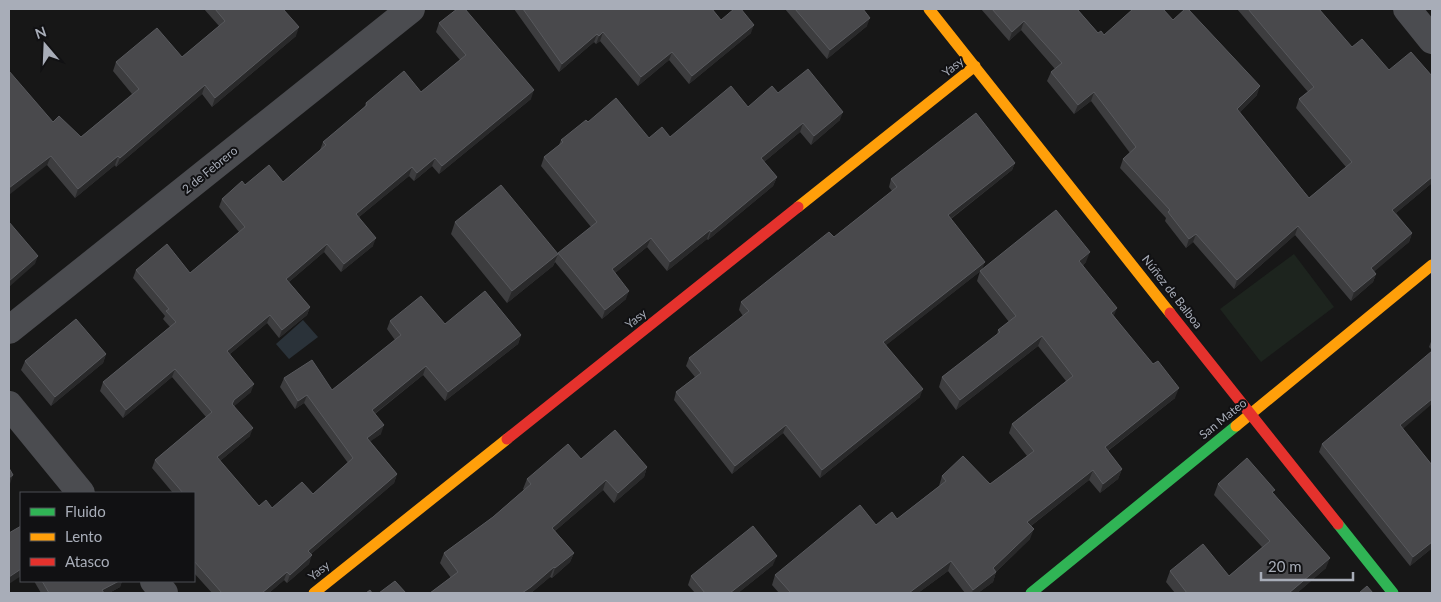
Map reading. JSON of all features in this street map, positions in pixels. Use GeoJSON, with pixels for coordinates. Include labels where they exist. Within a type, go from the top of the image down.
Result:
{"type":"FeatureCollection","features":[{"type":"Feature","properties":{"kind":"street","name":"2 de Febrero"},"geometry":{"type":"LineString","coordinates":[[9,330],[411,9]]}},
{"type":"Feature","properties":{"kind":"street","name":"Núñez de Balboa"},"geometry":{"type":"LineString","coordinates":[[929,9],[1393,593]]}},
{"type":"Feature","properties":{"kind":"street"},"geometry":{"type":"LineString","coordinates":[[1407,9],[1432,40]]}},
{"type":"Feature","properties":{"kind":"street","name":"Yasy"},"geometry":{"type":"LineString","coordinates":[[314,593],[976,66]]}},
{"type":"Feature","properties":{"kind":"street","name":"San Mateo"},"geometry":{"type":"LineString","coordinates":[[1031,593],[1432,265]]}},
{"type":"Feature","properties":{"kind":"street"},"geometry":{"type":"LineString","coordinates":[[9,406],[80,492]]}},
{"type":"Feature","properties":{"kind":"street"},"geometry":{"type":"LineString","coordinates":[[155,582],[164,593]]}},
{"type":"Feature","properties":{"kind":"shaded area"},"geometry":{"type":"Polygon","coordinates":[[[1294,254],[1334,307],[1261,362],[1220,309],[1294,254]]]}},
{"type":"Feature","properties":{"kind":"shaded area"},"geometry":{"type":"Polygon","coordinates":[[[303,320],[318,337],[289,359],[276,344],[303,320]]]}},
{"type":"Feature","properties":{"kind":"building"},"geometry":{"type":"Polygon","coordinates":[[[215,9],[283,9],[299,27],[215,98],[205,85],[120,158],[118,156],[78,189],[51,156],[9,188],[9,71],[53,122],[59,116],[81,137],[139,89],[116,62],[157,28],[182,57],[225,21],[215,9]]]}},
{"type":"Feature","properties":{"kind":"building"},"geometry":{"type":"Polygon","coordinates":[[[457,9],[465,9],[534,90],[442,166],[435,158],[417,173],[412,167],[356,214],[376,238],[344,264],[327,244],[286,279],[310,307],[282,330],[270,315],[227,351],[254,384],[234,400],[232,404],[253,428],[217,457],[259,506],[266,500],[272,508],[302,482],[313,494],[353,458],[307,395],[298,401],[284,378],[312,360],[332,390],[401,335],[390,321],[421,296],[445,324],[485,291],[521,335],[448,392],[426,366],[372,410],[384,425],[367,438],[397,474],[308,551],[312,555],[290,575],[287,572],[262,593],[222,593],[195,562],[195,492],[182,492],[155,460],[212,412],[175,369],[126,410],[103,382],[176,322],[166,311],[169,309],[136,270],[167,244],[190,273],[245,227],[222,199],[242,181],[245,185],[269,165],[283,182],[326,145],[323,142],[404,71],[421,92],[466,55],[439,23],[457,9]]]}},
{"type":"Feature","properties":{"kind":"building"},"geometry":{"type":"Polygon","coordinates":[[[523,9],[712,9],[721,20],[734,9],[741,9],[754,25],[692,76],[672,52],[641,77],[603,32],[599,36],[597,34],[562,64],[523,9]]]}},
{"type":"Feature","properties":{"kind":"building"},"geometry":{"type":"Polygon","coordinates":[[[795,9],[863,9],[870,18],[830,50],[795,9]]]}},
{"type":"Feature","properties":{"kind":"building"},"geometry":{"type":"Polygon","coordinates":[[[992,9],[1077,9],[1098,33],[1101,31],[1104,35],[1133,9],[1163,9],[1173,20],[1185,9],[1188,9],[1260,86],[1237,109],[1309,198],[1352,162],[1299,99],[1314,87],[1248,9],[1319,9],[1352,47],[1362,39],[1389,70],[1411,52],[1432,76],[1432,177],[1392,210],[1412,233],[1371,268],[1376,274],[1354,292],[1298,226],[1237,280],[1196,234],[1189,239],[1168,212],[1170,210],[1123,159],[1136,147],[1094,92],[1078,105],[1051,72],[1062,63],[1024,21],[1012,32],[992,9]]]}},
{"type":"Feature","properties":{"kind":"building"},"geometry":{"type":"Polygon","coordinates":[[[808,69],[843,112],[814,136],[803,123],[761,158],[777,177],[711,232],[710,230],[670,262],[651,238],[612,269],[629,291],[605,310],[558,253],[597,222],[544,157],[563,142],[561,140],[586,120],[588,122],[616,98],[649,138],[662,127],[670,137],[731,86],[748,107],[772,86],[778,93],[808,69]]]}},
{"type":"Feature","properties":{"kind":"building"},"geometry":{"type":"Polygon","coordinates":[[[976,113],[1015,163],[948,215],[985,262],[883,342],[923,389],[822,470],[786,425],[735,466],[676,392],[701,373],[689,358],[749,311],[741,302],[829,232],[834,237],[897,187],[891,179],[976,113]]]}},
{"type":"Feature","properties":{"kind":"building"},"geometry":{"type":"Polygon","coordinates":[[[501,185],[558,254],[512,291],[455,222],[501,185]]]}},
{"type":"Feature","properties":{"kind":"building"},"geometry":{"type":"Polygon","coordinates":[[[1056,210],[1090,252],[1079,261],[1117,308],[1111,313],[1153,364],[1158,361],[1179,388],[1105,447],[1122,469],[1103,484],[1093,470],[1027,522],[1034,529],[993,568],[996,572],[973,590],[951,561],[909,593],[791,593],[775,575],[860,505],[876,525],[892,512],[897,519],[946,481],[942,476],[963,456],[990,484],[1034,451],[1012,424],[1073,376],[1042,336],[960,400],[942,377],[1000,332],[998,330],[1016,316],[980,271],[1056,210]]]}},
{"type":"Feature","properties":{"kind":"building"},"geometry":{"type":"Polygon","coordinates":[[[9,222],[38,256],[9,281],[9,222]]]}},
{"type":"Feature","properties":{"kind":"building"},"geometry":{"type":"Polygon","coordinates":[[[76,319],[106,354],[55,397],[25,361],[76,319]]]}},
{"type":"Feature","properties":{"kind":"building"},"geometry":{"type":"Polygon","coordinates":[[[1432,351],[1432,399],[1400,425],[1432,465],[1432,542],[1413,557],[1322,444],[1432,351]]]}},
{"type":"Feature","properties":{"kind":"building"},"geometry":{"type":"Polygon","coordinates":[[[615,430],[647,467],[618,493],[606,480],[552,528],[574,553],[522,593],[430,593],[458,572],[444,553],[493,517],[531,484],[527,479],[568,444],[581,459],[615,430]]]}},
{"type":"Feature","properties":{"kind":"building"},"geometry":{"type":"Polygon","coordinates":[[[1247,458],[1275,490],[1272,492],[1330,558],[1289,593],[1187,593],[1170,571],[1203,544],[1229,576],[1270,541],[1218,484],[1247,458]]]}},
{"type":"Feature","properties":{"kind":"building"},"geometry":{"type":"Polygon","coordinates":[[[9,468],[13,475],[9,478],[9,468]]]}},
{"type":"Feature","properties":{"kind":"building"},"geometry":{"type":"Polygon","coordinates":[[[753,526],[777,556],[730,593],[705,593],[691,576],[753,526]]]}},
{"type":"Feature","properties":{"kind":"building"},"geometry":{"type":"Polygon","coordinates":[[[20,527],[20,570],[9,577],[9,533],[20,527]]]}},
{"type":"Feature","properties":{"kind":"building"},"geometry":{"type":"Polygon","coordinates":[[[395,581],[406,593],[379,593],[395,581]]]}},
{"type":"Feature","properties":{"kind":"building"},"geometry":{"type":"Polygon","coordinates":[[[43,582],[117,582],[102,590],[104,593],[49,593],[43,582]]]}},
{"type":"Feature","properties":{"kind":"building"},"geometry":{"type":"Polygon","coordinates":[[[1367,586],[1373,593],[1359,593],[1367,586]]]}},
{"type":"Feature","properties":{"kind":"traffic: fast"},"geometry":{"type":"LineString","coordinates":[[1031,593],[1236,426]]}},
{"type":"Feature","properties":{"kind":"traffic: fast"},"geometry":{"type":"LineString","coordinates":[[1338,524],[1393,593]]}},
{"type":"Feature","properties":{"kind":"traffic: slow"},"geometry":{"type":"LineString","coordinates":[[929,9],[1170,313]]}},
{"type":"Feature","properties":{"kind":"traffic: slow"},"geometry":{"type":"LineString","coordinates":[[798,207],[975,66]]}},
{"type":"Feature","properties":{"kind":"traffic: slow"},"geometry":{"type":"LineString","coordinates":[[1236,426],[1432,265]]}},
{"type":"Feature","properties":{"kind":"traffic: slow"},"geometry":{"type":"LineString","coordinates":[[314,593],[507,439]]}},
{"type":"Feature","properties":{"kind":"traffic: jam"},"geometry":{"type":"LineString","coordinates":[[507,439],[798,207]]}},
{"type":"Feature","properties":{"kind":"traffic: jam"},"geometry":{"type":"LineString","coordinates":[[1170,313],[1338,524]]}}]}
